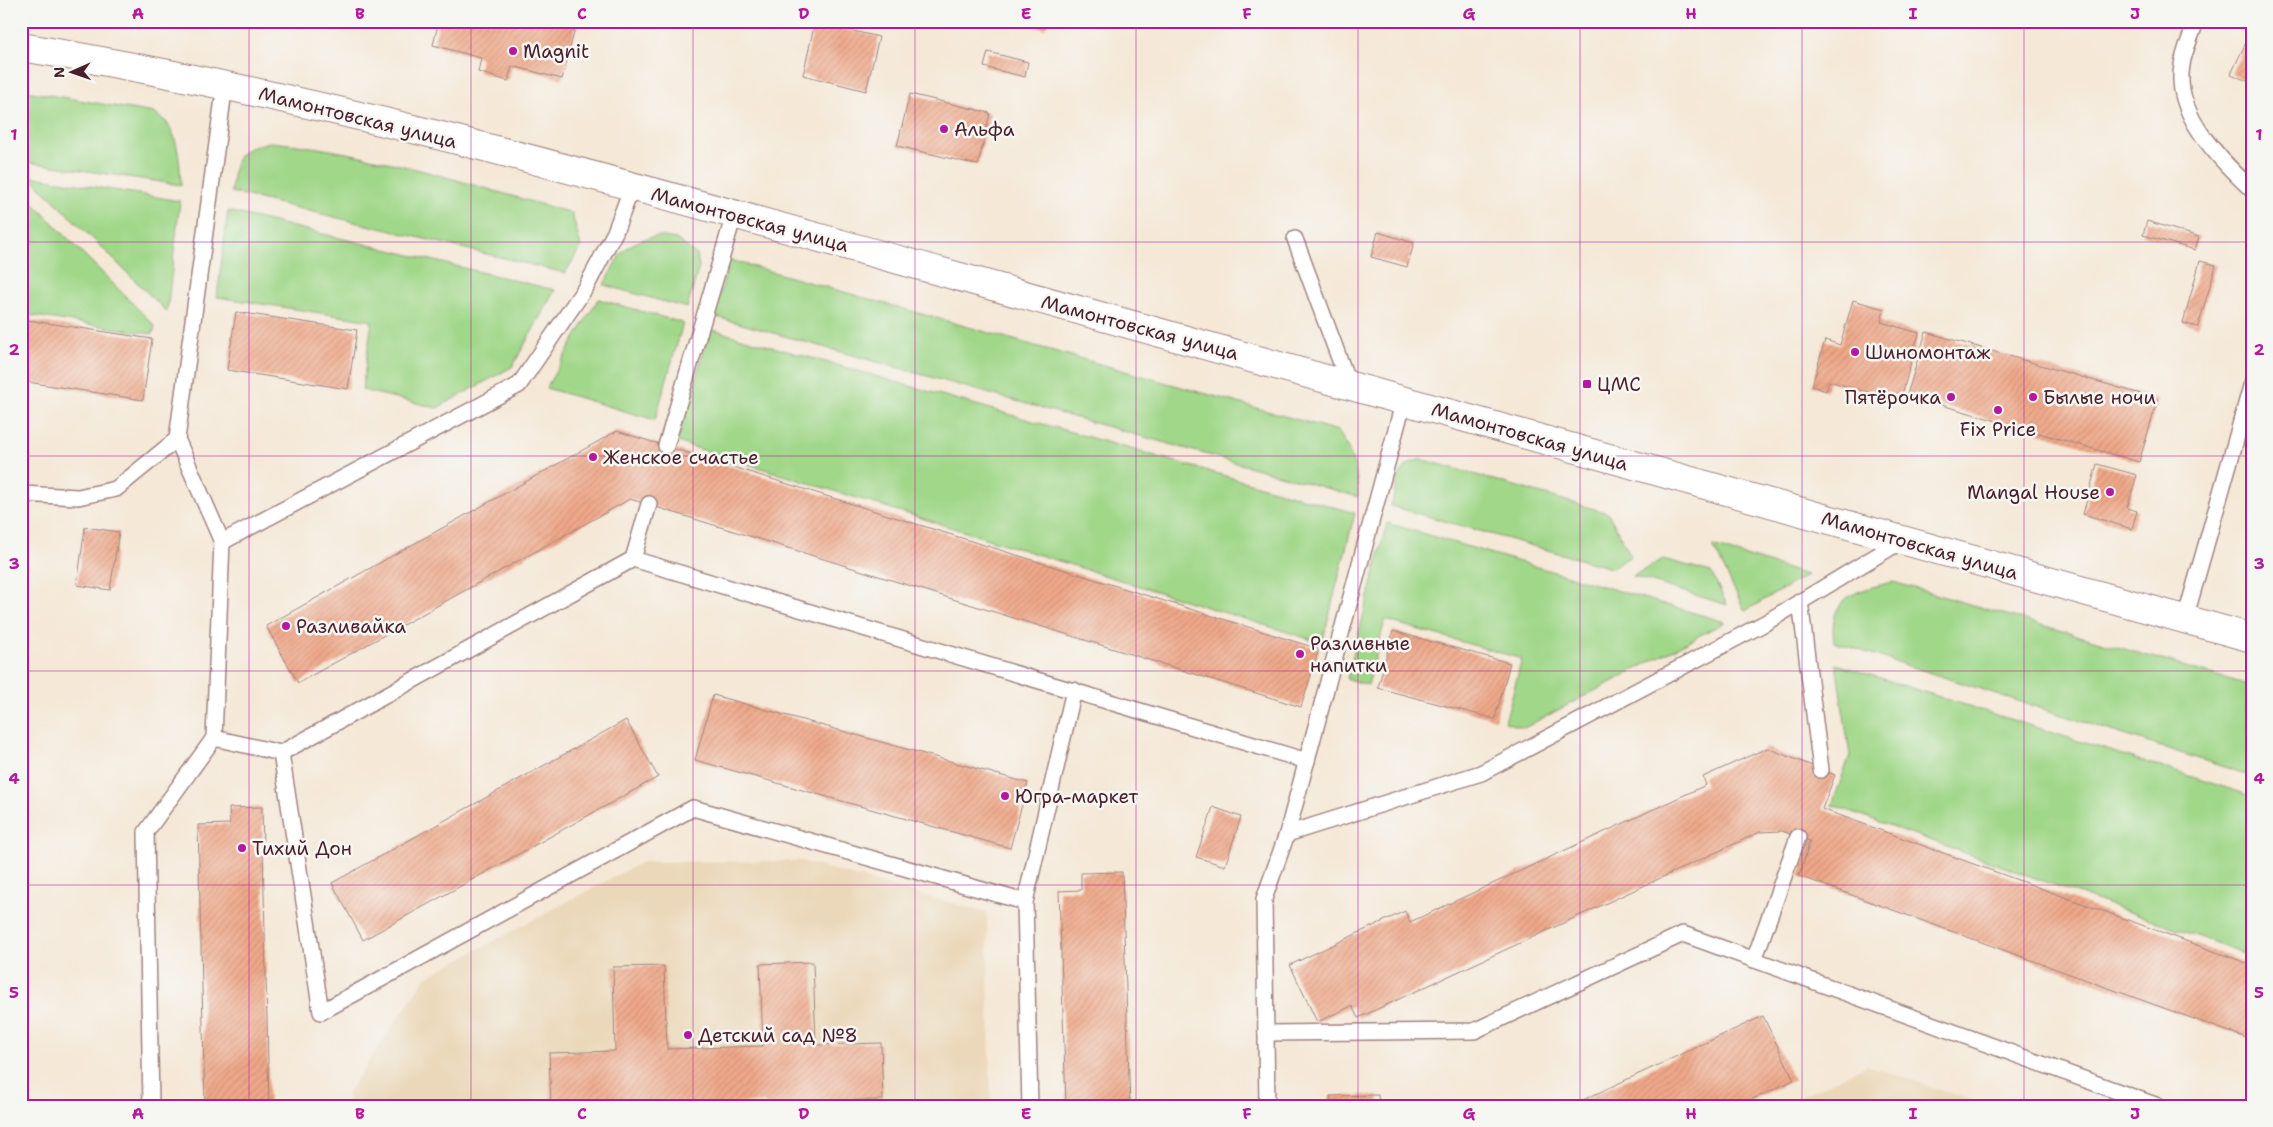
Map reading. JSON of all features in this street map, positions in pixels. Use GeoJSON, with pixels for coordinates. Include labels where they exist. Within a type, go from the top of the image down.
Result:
{"type":"FeatureCollection","features":[{"type":"Feature","properties":{"kind":"main road","name":"Мамонтовская улица"},"geometry":{"type":"LineString","coordinates":[[21,47],[225,84],[400,125],[1404,400],[2252,638]]}},
{"type":"Feature","properties":{"kind":"lane"},"geometry":{"type":"LineString","coordinates":[[2196,21],[2181,66],[2184,98],[2196,128],[2222,161],[2252,190]]}},
{"type":"Feature","properties":{"kind":"lane"},"geometry":{"type":"LineString","coordinates":[[151,1106],[146,832],[214,738],[222,542],[177,439],[225,84]]}},
{"type":"Feature","properties":{"kind":"lane"},"geometry":{"type":"LineString","coordinates":[[222,542],[519,385],[586,287],[615,232],[632,187]]}},
{"type":"Feature","properties":{"kind":"lane"},"geometry":{"type":"LineString","coordinates":[[666,446],[734,215]]}},
{"type":"Feature","properties":{"kind":"lane"},"geometry":{"type":"LineString","coordinates":[[1295,239],[1349,385]]}},
{"type":"Feature","properties":{"kind":"lane"},"geometry":{"type":"LineString","coordinates":[[2185,619],[2252,383]]}},
{"type":"Feature","properties":{"kind":"lane"},"geometry":{"type":"LineString","coordinates":[[1267,1106],[1264,899],[1287,834],[1404,400]]}},
{"type":"Feature","properties":{"kind":"lane"},"geometry":{"type":"LineString","coordinates":[[21,494],[78,497],[116,489],[177,439]]}},
{"type":"Feature","properties":{"kind":"lane"},"geometry":{"type":"LineString","coordinates":[[214,738],[281,753],[633,559],[649,504]]}},
{"type":"Feature","properties":{"kind":"lane"},"geometry":{"type":"LineString","coordinates":[[1287,834],[1481,773],[1765,623],[1903,540]]}},
{"type":"Feature","properties":{"kind":"lane"},"geometry":{"type":"LineString","coordinates":[[633,559],[1307,761]]}},
{"type":"Feature","properties":{"kind":"lane"},"geometry":{"type":"LineString","coordinates":[[1800,602],[1822,770]]}},
{"type":"Feature","properties":{"kind":"lane"},"geometry":{"type":"LineString","coordinates":[[1030,1106],[1025,902],[1074,690]]}},
{"type":"Feature","properties":{"kind":"lane"},"geometry":{"type":"LineString","coordinates":[[281,753],[321,1012],[693,808],[1025,902]]}},
{"type":"Feature","properties":{"kind":"lane"},"geometry":{"type":"LineString","coordinates":[[1754,960],[1798,837]]}},
{"type":"Feature","properties":{"kind":"lane"},"geometry":{"type":"LineString","coordinates":[[1266,1033],[1474,1031],[1683,934],[2158,1106]]}},
{"type":"Feature","properties":{"kind":"shaded area","name":"Детский сад №8"},"geometry":{"type":"Polygon","coordinates":[[[802,861],[987,913],[991,1106],[349,1106],[348,1092],[426,977],[642,862],[802,861]]]}},
{"type":"Feature","properties":{"kind":"shaded area"},"geometry":{"type":"Polygon","coordinates":[[[1867,1065],[1988,1106],[1782,1106],[1867,1065]]]}},
{"type":"Feature","properties":{"kind":"green space"},"geometry":{"type":"Polygon","coordinates":[[[21,90],[154,113],[167,123],[174,136],[178,152],[181,185],[21,161],[21,90]]]}},
{"type":"Feature","properties":{"kind":"green space"},"geometry":{"type":"Polygon","coordinates":[[[270,142],[347,153],[385,161],[572,213],[581,247],[565,273],[231,192],[238,157],[249,149],[270,142]]]}},
{"type":"Feature","properties":{"kind":"green space"},"geometry":{"type":"Polygon","coordinates":[[[29,176],[180,201],[167,312],[29,176]]]}},
{"type":"Feature","properties":{"kind":"green space"},"geometry":{"type":"Polygon","coordinates":[[[21,191],[155,326],[153,334],[21,314],[21,191]]]}},
{"type":"Feature","properties":{"kind":"green space"},"geometry":{"type":"Polygon","coordinates":[[[228,211],[555,290],[512,367],[437,408],[362,390],[372,321],[217,297],[228,211]]]}},
{"type":"Feature","properties":{"kind":"green space"},"geometry":{"type":"Polygon","coordinates":[[[659,236],[676,239],[697,255],[699,267],[687,308],[604,285],[614,265],[624,251],[637,242],[659,236]]]}},
{"type":"Feature","properties":{"kind":"green space"},"geometry":{"type":"Polygon","coordinates":[[[730,260],[1338,431],[1353,463],[1357,479],[1358,497],[713,316],[730,260]]]}},
{"type":"Feature","properties":{"kind":"green space"},"geometry":{"type":"Polygon","coordinates":[[[598,299],[683,323],[655,420],[546,388],[598,299]]]}},
{"type":"Feature","properties":{"kind":"green space"},"geometry":{"type":"Polygon","coordinates":[[[710,329],[1355,513],[1322,643],[677,442],[710,329]]]}},
{"type":"Feature","properties":{"kind":"green space"},"geometry":{"type":"Polygon","coordinates":[[[1421,459],[1608,513],[1631,556],[1611,568],[1391,506],[1402,471],[1413,462],[1421,459]]]}},
{"type":"Feature","properties":{"kind":"green space"},"geometry":{"type":"Polygon","coordinates":[[[1387,523],[1725,622],[1524,728],[1505,722],[1522,659],[1385,620],[1368,685],[1347,679],[1387,523]]]}},
{"type":"Feature","properties":{"kind":"green space"},"geometry":{"type":"Polygon","coordinates":[[[1713,546],[1807,575],[1745,611],[1713,546]]]}},
{"type":"Feature","properties":{"kind":"green space"},"geometry":{"type":"Polygon","coordinates":[[[1663,559],[1711,572],[1727,605],[1633,576],[1663,559]]]}},
{"type":"Feature","properties":{"kind":"green space"},"geometry":{"type":"Polygon","coordinates":[[[1893,582],[2252,686],[2252,776],[1834,642],[1833,627],[1835,614],[1840,605],[1856,593],[1893,582]]]}},
{"type":"Feature","properties":{"kind":"green space"},"geometry":{"type":"Polygon","coordinates":[[[1836,664],[2252,796],[2252,956],[1832,805],[1850,755],[1836,664]]]}},
{"type":"Feature","properties":{"kind":"building","name":"Magnit"},"geometry":{"type":"Polygon","coordinates":[[[439,21],[577,21],[562,79],[512,66],[508,81],[478,72],[481,58],[433,45],[439,21]]]}},
{"type":"Feature","properties":{"kind":"building"},"geometry":{"type":"Polygon","coordinates":[[[1017,21],[1047,21],[1045,29],[1017,21]]]}},
{"type":"Feature","properties":{"kind":"building"},"geometry":{"type":"Polygon","coordinates":[[[815,22],[879,37],[866,91],[803,75],[815,22]]]}},
{"type":"Feature","properties":{"kind":"building"},"geometry":{"type":"Polygon","coordinates":[[[2249,36],[2252,37],[2252,83],[2231,74],[2249,36]]]}},
{"type":"Feature","properties":{"kind":"building"},"geometry":{"type":"Polygon","coordinates":[[[988,52],[1028,62],[1025,77],[984,67],[988,52]]]}},
{"type":"Feature","properties":{"kind":"building","name":"Альфа"},"geometry":{"type":"Polygon","coordinates":[[[910,94],[990,113],[978,165],[897,146],[910,94]]]}},
{"type":"Feature","properties":{"kind":"building"},"geometry":{"type":"Polygon","coordinates":[[[2147,221],[2199,237],[2195,250],[2143,235],[2147,221]]]}},
{"type":"Feature","properties":{"kind":"building"},"geometry":{"type":"Polygon","coordinates":[[[1378,232],[1414,243],[1407,267],[1371,257],[1378,232]]]}},
{"type":"Feature","properties":{"kind":"building"},"geometry":{"type":"Polygon","coordinates":[[[2200,261],[2216,265],[2198,327],[2183,323],[2200,261]]]}},
{"type":"Feature","properties":{"kind":"building"},"geometry":{"type":"Polygon","coordinates":[[[1853,300],[1884,309],[1881,322],[1919,333],[1900,402],[1829,381],[1826,391],[1812,386],[1825,340],[1840,345],[1853,300]]]}},
{"type":"Feature","properties":{"kind":"building"},"geometry":{"type":"Polygon","coordinates":[[[236,312],[357,330],[348,389],[227,370],[236,312]]]}},
{"type":"Feature","properties":{"kind":"building"},"geometry":{"type":"Polygon","coordinates":[[[21,319],[152,339],[143,400],[21,381],[21,319]]]}},
{"type":"Feature","properties":{"kind":"building","name":"Былые ночи"},"geometry":{"type":"Polygon","coordinates":[[[1926,332],[2158,399],[2139,462],[1907,395],[1926,332]]]}},
{"type":"Feature","properties":{"kind":"building"},"geometry":{"type":"Polygon","coordinates":[[[617,431],[1319,649],[1301,707],[630,499],[298,683],[266,626],[617,431]]]}},
{"type":"Feature","properties":{"kind":"building","name":"Mangal House"},"geometry":{"type":"Polygon","coordinates":[[[2097,464],[2137,475],[2127,508],[2137,511],[2132,529],[2083,514],[2097,464]]]}},
{"type":"Feature","properties":{"kind":"building"},"geometry":{"type":"Polygon","coordinates":[[[85,527],[119,532],[110,590],[77,585],[85,527]]]}},
{"type":"Feature","properties":{"kind":"building"},"geometry":{"type":"Polygon","coordinates":[[[1393,631],[1510,663],[1495,719],[1378,688],[1393,631]]]}},
{"type":"Feature","properties":{"kind":"building"},"geometry":{"type":"Polygon","coordinates":[[[713,695],[1028,783],[1010,848],[695,760],[713,695]]]}},
{"type":"Feature","properties":{"kind":"building"},"geometry":{"type":"Polygon","coordinates":[[[626,720],[658,777],[363,940],[332,883],[626,720]]]}},
{"type":"Feature","properties":{"kind":"building"},"geometry":{"type":"Polygon","coordinates":[[[1767,748],[1835,775],[1822,809],[2252,965],[2252,1040],[1799,876],[1810,841],[1782,831],[1760,832],[1358,1018],[1352,1006],[1317,1022],[1290,965],[1405,911],[1410,922],[1706,785],[1703,777],[1767,748]]]}},
{"type":"Feature","properties":{"kind":"building"},"geometry":{"type":"Polygon","coordinates":[[[262,807],[269,1106],[205,1106],[198,825],[230,824],[229,808],[262,807]]]}},
{"type":"Feature","properties":{"kind":"building"},"geometry":{"type":"Polygon","coordinates":[[[1213,807],[1241,817],[1225,866],[1196,857],[1213,807]]]}},
{"type":"Feature","properties":{"kind":"building"},"geometry":{"type":"Polygon","coordinates":[[[1122,872],[1130,1106],[1066,1106],[1059,891],[1081,890],[1081,873],[1122,872]]]}},
{"type":"Feature","properties":{"kind":"building"},"geometry":{"type":"Polygon","coordinates":[[[813,962],[816,1045],[881,1043],[883,1100],[817,1101],[818,1106],[765,1106],[765,1102],[737,1103],[737,1106],[551,1106],[549,1053],[615,1051],[613,967],[664,966],[667,1049],[763,1046],[760,964],[813,962]]]}},
{"type":"Feature","properties":{"kind":"building"},"geometry":{"type":"Polygon","coordinates":[[[1763,1016],[1794,1080],[1738,1106],[1570,1106],[1763,1016]]]}},
{"type":"Feature","properties":{"kind":"building"},"geometry":{"type":"Polygon","coordinates":[[[1378,1095],[1379,1106],[1330,1106],[1330,1096],[1378,1095]]]}},
{"type":"Feature","properties":{"kind":"place","name":"Magnit"},"geometry":{"type":"Point","coordinates":[513,51]}},
{"type":"Feature","properties":{"kind":"place","name":"Альфа"},"geometry":{"type":"Point","coordinates":[944,129]}},
{"type":"Feature","properties":{"kind":"place","name":"Шиномонтаж"},"geometry":{"type":"Point","coordinates":[1855,352]}},
{"type":"Feature","properties":{"kind":"place","name":"ЦМС"},"geometry":{"type":"Point","coordinates":[1587,384]}},
{"type":"Feature","properties":{"kind":"place","name":"Пятёрочка"},"geometry":{"type":"Point","coordinates":[1951,397]}},
{"type":"Feature","properties":{"kind":"place","name":"Былые ночи"},"geometry":{"type":"Point","coordinates":[2033,397]}},
{"type":"Feature","properties":{"kind":"place","name":"Fix Price"},"geometry":{"type":"Point","coordinates":[1998,410]}},
{"type":"Feature","properties":{"kind":"place","name":"Женское счастье"},"geometry":{"type":"Point","coordinates":[593,457]}},
{"type":"Feature","properties":{"kind":"place","name":"Mangal House"},"geometry":{"type":"Point","coordinates":[2110,492]}},
{"type":"Feature","properties":{"kind":"place","name":"Разливайка"},"geometry":{"type":"Point","coordinates":[286,626]}},
{"type":"Feature","properties":{"kind":"place","name":"Разливные напитки"},"geometry":{"type":"Point","coordinates":[1300,654]}},
{"type":"Feature","properties":{"kind":"place","name":"Югра-маркет"},"geometry":{"type":"Point","coordinates":[1005,796]}},
{"type":"Feature","properties":{"kind":"place","name":"Тихий Дон"},"geometry":{"type":"Point","coordinates":[242,848]}},
{"type":"Feature","properties":{"kind":"place","name":"Детский сад №8"},"geometry":{"type":"Point","coordinates":[688,1035]}}]}
